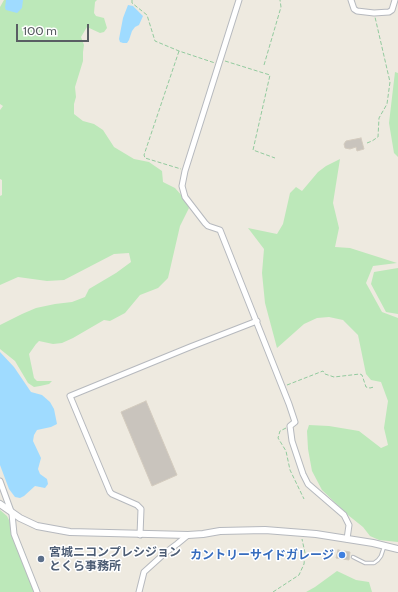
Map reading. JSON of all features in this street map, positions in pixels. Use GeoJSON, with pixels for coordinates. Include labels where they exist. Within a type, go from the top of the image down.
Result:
{"type":"FeatureCollection","features":[{"type":"Feature","properties":{"kind":"street"},"geometry":{"type":"LineString","coordinates":[[239,0],[185,171],[182,186],[185,197],[205,223],[208,226],[220,230],[257,321],[295,422],[290,426],[292,441],[303,474],[308,484],[344,515],[349,525],[347,539]]}},
{"type":"Feature","properties":{"kind":"street"},"geometry":{"type":"LineString","coordinates":[[351,0],[354,9],[357,11],[374,13],[389,12],[392,10],[395,0]]}},
{"type":"Feature","properties":{"kind":"street"},"geometry":{"type":"LineString","coordinates":[[140,534],[141,508],[110,492],[70,396],[257,321]]}},
{"type":"Feature","properties":{"kind":"street"},"geometry":{"type":"LineString","coordinates":[[0,481],[12,514],[14,534],[37,592]]}},
{"type":"Feature","properties":{"kind":"street"},"geometry":{"type":"LineString","coordinates":[[0,504],[12,514],[37,526],[70,532],[188,535],[220,531],[265,530],[347,539],[398,549]]}},
{"type":"Feature","properties":{"kind":"street"},"geometry":{"type":"LineString","coordinates":[[139,592],[144,572],[188,535]]}},
{"type":"Feature","properties":{"kind":"lane"},"geometry":{"type":"LineString","coordinates":[[353,557],[365,563],[374,563],[382,556],[384,546]]}},
{"type":"Feature","properties":{"kind":"path"},"geometry":{"type":"LineString","coordinates":[[132,0],[132,3],[147,15],[155,41],[179,51],[270,75],[252,150],[275,158]]}},
{"type":"Feature","properties":{"kind":"path"},"geometry":{"type":"LineString","coordinates":[[264,65],[281,7],[280,0]]}},
{"type":"Feature","properties":{"kind":"path"},"geometry":{"type":"LineString","coordinates":[[367,142],[378,137],[379,118],[387,104],[390,82],[374,13]]}},
{"type":"Feature","properties":{"kind":"path"},"geometry":{"type":"LineString","coordinates":[[179,51],[144,155],[145,158],[185,171]]}},
{"type":"Feature","properties":{"kind":"path"},"geometry":{"type":"LineString","coordinates":[[282,386],[323,371],[334,377],[360,374],[366,387],[374,387]]}},
{"type":"Feature","properties":{"kind":"path"},"geometry":{"type":"LineString","coordinates":[[290,426],[280,431],[278,438],[286,450],[290,470],[304,499]]}},
{"type":"Feature","properties":{"kind":"path"},"geometry":{"type":"LineString","coordinates":[[273,592],[299,575],[304,564],[305,552],[300,533]]}},
{"type":"Feature","properties":{"kind":"green space"},"geometry":{"type":"Polygon","coordinates":[[[4,0],[97,0],[95,2],[94,13],[96,16],[104,18],[107,28],[104,32],[100,33],[87,27],[81,37],[84,45],[83,61],[75,87],[76,97],[74,114],[83,121],[94,124],[103,130],[114,147],[134,159],[149,162],[162,171],[163,182],[175,188],[183,197],[189,208],[180,226],[168,278],[158,288],[140,295],[125,313],[110,321],[104,320],[62,343],[53,344],[39,341],[29,354],[34,378],[37,381],[52,381],[49,384],[34,387],[28,383],[15,361],[0,349],[0,325],[36,308],[72,302],[85,297],[89,289],[131,262],[129,253],[114,254],[64,280],[47,281],[18,277],[0,285],[0,196],[2,195],[2,180],[0,179],[0,110],[3,106],[0,104],[0,7],[4,0]]]}},
{"type":"Feature","properties":{"kind":"green space"},"geometry":{"type":"Polygon","coordinates":[[[395,72],[398,73],[398,157],[394,153],[389,123],[395,72]]]}},
{"type":"Feature","properties":{"kind":"green space"},"geometry":{"type":"Polygon","coordinates":[[[340,159],[333,203],[339,228],[335,247],[350,248],[397,263],[373,266],[366,283],[382,312],[398,318],[398,542],[379,540],[370,536],[363,527],[322,490],[312,471],[308,449],[307,431],[309,425],[329,426],[359,431],[381,448],[388,445],[384,428],[388,401],[381,382],[371,380],[366,374],[358,335],[343,320],[329,317],[317,318],[304,324],[277,348],[265,303],[262,273],[264,249],[248,228],[277,234],[283,224],[290,193],[296,187],[302,191],[318,172],[340,159]]]}},
{"type":"Feature","properties":{"kind":"green space"},"geometry":{"type":"Polygon","coordinates":[[[398,268],[398,314],[386,312],[371,284],[374,272],[398,268]]]}},
{"type":"Feature","properties":{"kind":"green space"},"geometry":{"type":"Polygon","coordinates":[[[0,510],[7,516],[23,548],[32,572],[30,581],[35,592],[0,592],[0,510]]]}},
{"type":"Feature","properties":{"kind":"green space"},"geometry":{"type":"Polygon","coordinates":[[[337,571],[356,580],[369,582],[372,592],[306,592],[337,571]]]}},
{"type":"Feature","properties":{"kind":"water"},"geometry":{"type":"Polygon","coordinates":[[[6,0],[23,0],[22,8],[17,13],[6,10],[6,0]]]}},
{"type":"Feature","properties":{"kind":"water"},"geometry":{"type":"Polygon","coordinates":[[[128,5],[133,6],[143,16],[139,25],[132,31],[127,43],[123,43],[120,42],[119,39],[123,18],[128,5]]]}},
{"type":"Feature","properties":{"kind":"water"},"geometry":{"type":"Polygon","coordinates":[[[0,352],[14,367],[31,392],[42,395],[50,402],[54,409],[57,424],[37,430],[33,441],[41,458],[38,469],[40,474],[47,479],[48,484],[45,488],[35,486],[20,498],[15,497],[9,489],[0,465],[0,352]]]}},
{"type":"Feature","properties":{"kind":"building"},"geometry":{"type":"Polygon","coordinates":[[[361,138],[364,149],[357,151],[356,147],[350,149],[345,148],[344,144],[346,141],[361,138]]]}},
{"type":"Feature","properties":{"kind":"building"},"geometry":{"type":"Polygon","coordinates":[[[146,401],[177,475],[152,486],[121,412],[146,401]]]}},
{"type":"Feature","properties":{"kind":"building"},"geometry":{"type":"Polygon","coordinates":[[[338,550],[350,552],[349,560],[336,558],[338,550]]]}},
{"type":"Feature","properties":{"kind":"place","name":"カントリーサイドガレージ"},"geometry":{"type":"Point","coordinates":[342,555]}},
{"type":"Feature","properties":{"kind":"place","name":"宮城ニコンプレシジョン とくら事務所"},"geometry":{"type":"Point","coordinates":[41,559]}}]}
